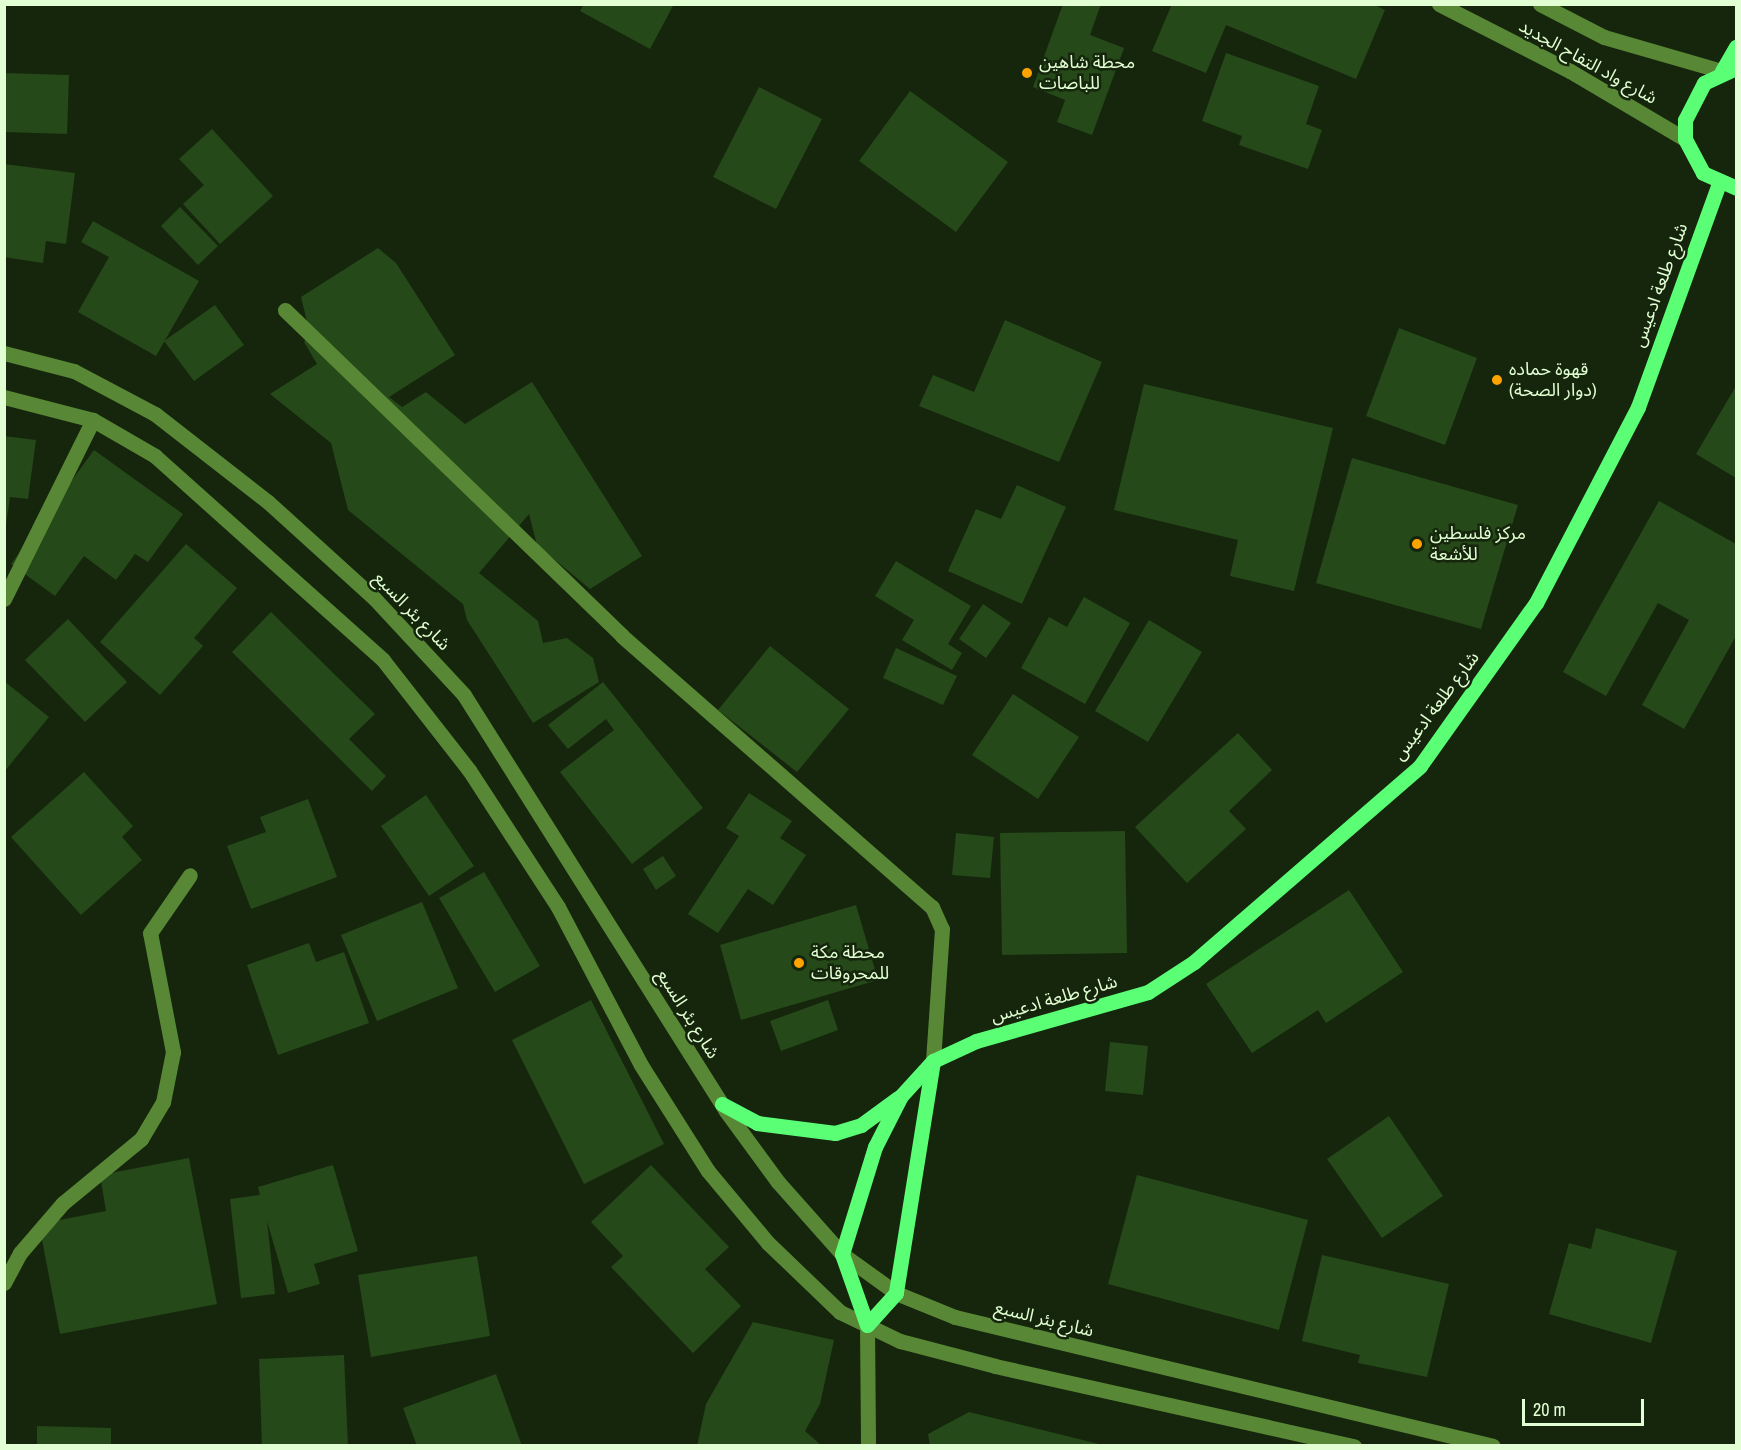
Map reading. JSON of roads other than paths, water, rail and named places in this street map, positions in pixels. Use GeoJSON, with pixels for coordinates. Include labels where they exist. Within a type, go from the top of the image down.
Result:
{"type":"FeatureCollection","features":[{"type":"Feature","properties":{"kind":"main road"},"geometry":{"type":"LineString","coordinates":[[1737,47],[1729,70],[1691,100],[1685,139],[1703,173],[1719,183],[1737,188]]}},
{"type":"Feature","properties":{"kind":"main road","name":"شارع طلعة ادعيس"},"geometry":{"type":"LineString","coordinates":[[842,1254],[875,1147],[900,1096],[933,1061],[976,1041],[1148,992],[1194,962],[1420,766],[1536,603],[1638,407],[1719,183]]}},
{"type":"Feature","properties":{"kind":"main road"},"geometry":{"type":"LineString","coordinates":[[842,1254],[867,1325],[896,1293],[933,1061]]}},
{"type":"Feature","properties":{"kind":"main road"},"geometry":{"type":"LineString","coordinates":[[722,1104],[757,1123],[835,1132],[861,1125],[900,1096]]}},
{"type":"Feature","properties":{"kind":"street","name":"شارع واد التفاح الجديد"},"geometry":{"type":"LineString","coordinates":[[1439,4],[1570,71],[1685,139]]}},
{"type":"Feature","properties":{"kind":"street","name":"شارع واد التفاح الجديد"},"geometry":{"type":"LineString","coordinates":[[1539,4],[1604,36],[1729,70]]}},
{"type":"Feature","properties":{"kind":"street"},"geometry":{"type":"LineString","coordinates":[[285,310],[622,636],[932,907],[942,929],[933,1061]]}},
{"type":"Feature","properties":{"kind":"street","name":"شارع بئر السبع"},"geometry":{"type":"LineString","coordinates":[[4,353],[74,371],[155,414],[268,502],[374,598],[464,694],[722,1104],[778,1182],[842,1254],[896,1293],[954,1317],[1493,1446]]}},
{"type":"Feature","properties":{"kind":"street"},"geometry":{"type":"LineString","coordinates":[[4,397],[93,420],[155,456],[383,660],[469,770],[558,906],[641,1065],[708,1171],[808,1283],[840,1312],[900,1341],[995,1366],[1354,1446]]}},
{"type":"Feature","properties":{"kind":"street"},"geometry":{"type":"LineString","coordinates":[[4,598],[93,420]]}},
{"type":"Feature","properties":{"kind":"street"},"geometry":{"type":"LineString","coordinates":[[4,1282],[20,1253],[63,1203],[141,1139],[163,1102],[172,1052],[150,933],[190,875]]}},
{"type":"Feature","properties":{"kind":"street"},"geometry":{"type":"LineString","coordinates":[[867,1325],[868,1446]]}},
{"type":"Feature","properties":{"kind":"place","name":"محطة شاهين للباصات"},"geometry":{"type":"Point","coordinates":[1027,73]}},
{"type":"Feature","properties":{"kind":"place","name":"قهوة حماده (دوار الصحة)"},"geometry":{"type":"Point","coordinates":[1497,380]}},
{"type":"Feature","properties":{"kind":"place","name":"مركز فلسطين للأشعة"},"geometry":{"type":"Point","coordinates":[1417,544]}},
{"type":"Feature","properties":{"kind":"place","name":"محطة مكة للمحروقات"},"geometry":{"type":"Point","coordinates":[799,963]}}]}
